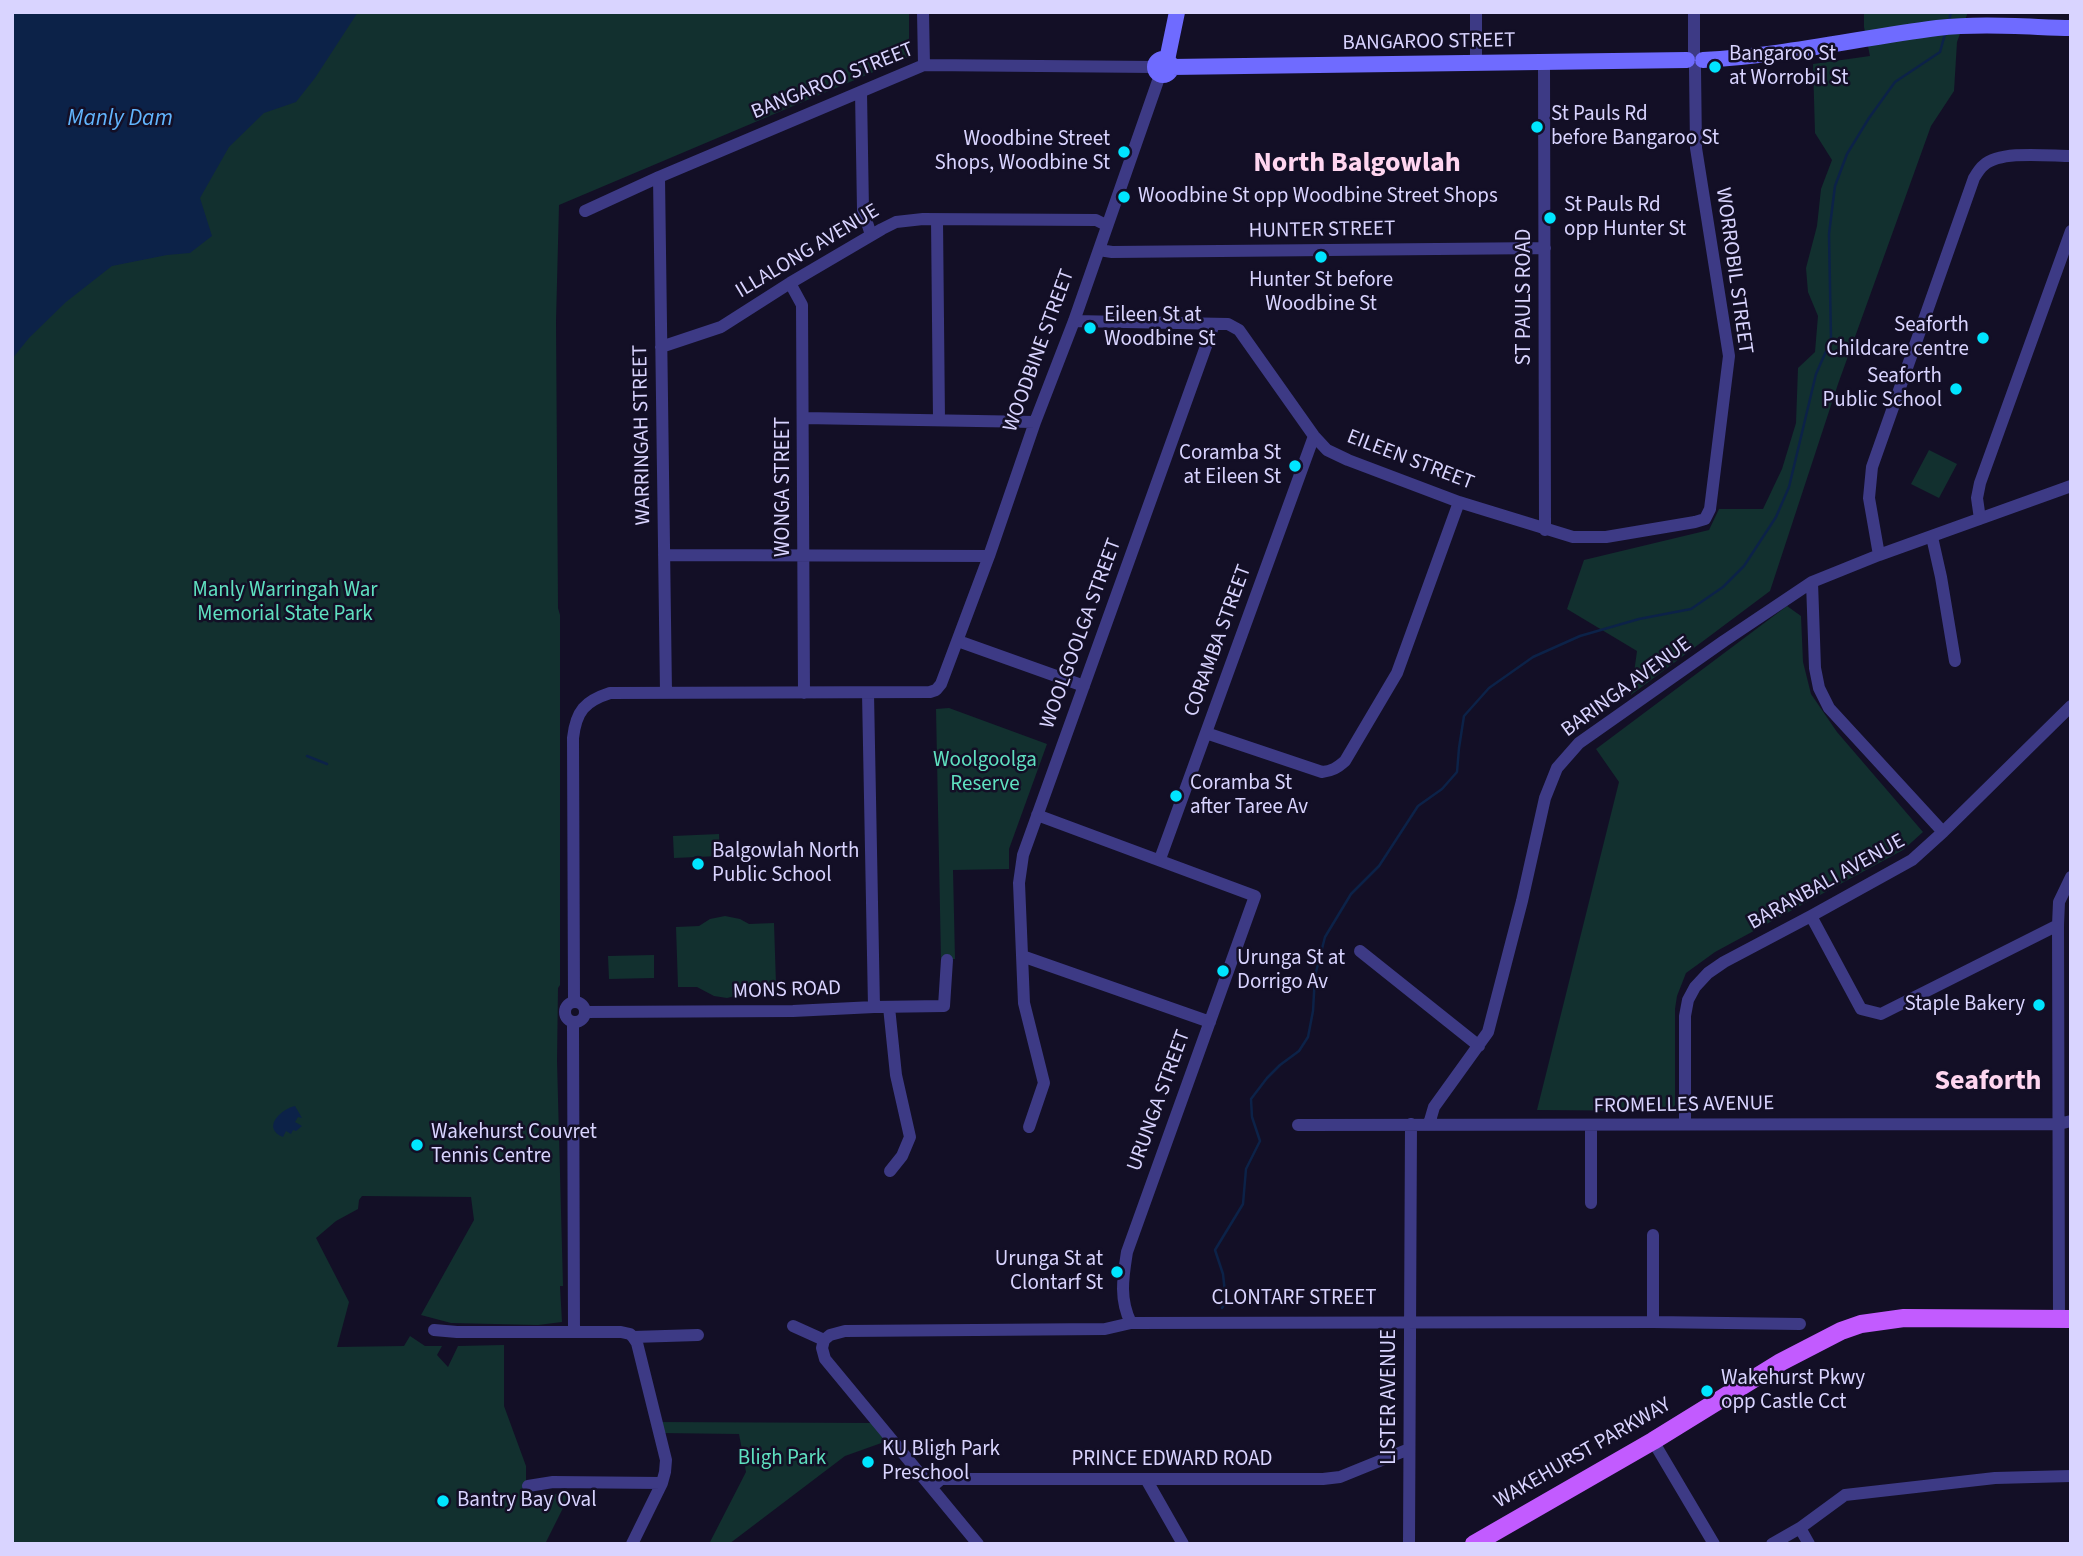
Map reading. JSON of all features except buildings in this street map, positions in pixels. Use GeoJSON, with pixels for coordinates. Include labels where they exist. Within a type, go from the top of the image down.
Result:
{"type":"FeatureCollection","features":[{"type":"Feature","properties":{"kind":"main road","name":"WAKEHURST PARKWAY"},"geometry":{"type":"LineString","coordinates":[[1474,1544],[1653,1441],[1781,1362],[1823,1339],[1861,1324],[1904,1318],[2065,1319]]}},
{"type":"Feature","properties":{"kind":"street"},"geometry":{"type":"LineString","coordinates":[[923,12],[924,65]]}},
{"type":"Feature","properties":{"kind":"street","name":"WOODBINE STREET"},"geometry":{"type":"LineString","coordinates":[[868,693],[930,692],[941,684],[1099,250],[1163,67],[1177,12]]}},
{"type":"Feature","properties":{"kind":"street"},"geometry":{"type":"LineString","coordinates":[[1476,12],[1476,64]]}},
{"type":"Feature","properties":{"kind":"street","name":"WORROBIL STREET"},"geometry":{"type":"LineString","coordinates":[[1694,12],[1696,148],[1729,356],[1710,509],[1705,519]]}},
{"type":"Feature","properties":{"kind":"street","name":"BANGAROO STREET"},"geometry":{"type":"LineString","coordinates":[[585,211],[924,65],[1163,67],[1695,60],[1795,52],[1945,28],[2071,28]]}},
{"type":"Feature","properties":{"kind":"street","name":"ST PAULS ROAD"},"geometry":{"type":"LineString","coordinates":[[1544,63],[1545,530]]}},
{"type":"Feature","properties":{"kind":"street"},"geometry":{"type":"LineString","coordinates":[[861,92],[863,210],[871,234]]}},
{"type":"Feature","properties":{"kind":"street"},"geometry":{"type":"LineString","coordinates":[[1879,555],[1869,498],[1872,467],[1974,178],[1983,165],[1997,158],[2071,156]]}},
{"type":"Feature","properties":{"kind":"street","name":"WARRINGAH STREET"},"geometry":{"type":"LineString","coordinates":[[659,177],[666,693]]}},
{"type":"Feature","properties":{"kind":"street"},"geometry":{"type":"LineString","coordinates":[[937,220],[939,420]]}},
{"type":"Feature","properties":{"kind":"street","name":"ILLALONG AVENUE"},"geometry":{"type":"LineString","coordinates":[[661,347],[721,327],[871,234],[903,221],[1096,220],[1106,225]]}},
{"type":"Feature","properties":{"kind":"street"},"geometry":{"type":"LineString","coordinates":[[1980,519],[1977,498],[1980,483],[2071,231]]}},
{"type":"Feature","properties":{"kind":"street","name":"HUNTER STREET"},"geometry":{"type":"LineString","coordinates":[[1099,250],[1545,248]]}},
{"type":"Feature","properties":{"kind":"street","name":"WONGA STREET"},"geometry":{"type":"LineString","coordinates":[[790,283],[802,305],[804,693]]}},
{"type":"Feature","properties":{"kind":"street","name":"EILEEN STREET"},"geometry":{"type":"LineString","coordinates":[[1074,321],[1228,324],[1239,330],[1314,436],[1334,454],[1460,502],[1545,530],[1573,537],[1606,537],[1705,519]]}},
{"type":"Feature","properties":{"kind":"street","name":"WOOLGOOLGA STREET"},"geometry":{"type":"LineString","coordinates":[[1029,1127],[1044,1083],[1024,1003],[1019,883],[1023,855],[1214,324]]}},
{"type":"Feature","properties":{"kind":"street"},"geometry":{"type":"LineString","coordinates":[[803,418],[1035,422]]}},
{"type":"Feature","properties":{"kind":"street","name":"CORAMBA STREET"},"geometry":{"type":"LineString","coordinates":[[1160,859],[1314,436]]}},
{"type":"Feature","properties":{"kind":"street","name":"BARINGA AVENUE"},"geometry":{"type":"LineString","coordinates":[[1429,1124],[1434,1107],[1488,1032],[1545,798],[1557,768],[1579,743],[1812,582],[2071,486]]}},
{"type":"Feature","properties":{"kind":"street"},"geometry":{"type":"LineString","coordinates":[[1206,733],[1322,772],[1331,771],[1345,761],[1397,673],[1460,502]]}},
{"type":"Feature","properties":{"kind":"street"},"geometry":{"type":"LineString","coordinates":[[1931,537],[1941,577],[1955,661]]}},
{"type":"Feature","properties":{"kind":"street"},"geometry":{"type":"LineString","coordinates":[[664,555],[989,556]]}},
{"type":"Feature","properties":{"kind":"street"},"geometry":{"type":"LineString","coordinates":[[1812,582],[1815,668],[1819,688],[1829,708],[1943,832]]}},
{"type":"Feature","properties":{"kind":"street"},"geometry":{"type":"LineString","coordinates":[[958,641],[1084,686]]}},
{"type":"Feature","properties":{"kind":"street"},"geometry":{"type":"LineString","coordinates":[[574,1002],[575,724],[579,714],[592,700],[610,693],[868,693],[874,1007]]}},
{"type":"Feature","properties":{"kind":"street","name":"BARANBALI AVENUE"},"geometry":{"type":"LineString","coordinates":[[1685,1124],[1685,1016],[1688,1000],[1707,973],[1912,860],[2071,706]]}},
{"type":"Feature","properties":{"kind":"street"},"geometry":{"type":"LineString","coordinates":[[1037,815],[1160,859]]}},
{"type":"Feature","properties":{"kind":"street","name":"URUNGA STREET"},"geometry":{"type":"LineString","coordinates":[[1130,1323],[1123,1306],[1127,1252],[1255,896],[1160,859]]}},
{"type":"Feature","properties":{"kind":"street"},"geometry":{"type":"LineString","coordinates":[[2065,1319],[2065,968],[2058,925],[2059,902],[2071,877]]}},
{"type":"Feature","properties":{"kind":"street"},"geometry":{"type":"LineString","coordinates":[[1811,916],[1861,1009],[1881,1014],[2058,925]]}},
{"type":"Feature","properties":{"kind":"street"},"geometry":{"type":"LineString","coordinates":[[1360,951],[1479,1046]]}},
{"type":"Feature","properties":{"kind":"street"},"geometry":{"type":"LineString","coordinates":[[1022,956],[1210,1022]]}},
{"type":"Feature","properties":{"kind":"street","name":"MONS ROAD"},"geometry":{"type":"LineString","coordinates":[[585,1012],[793,1011],[944,1006],[947,960]]}},
{"type":"Feature","properties":{"kind":"street"},"geometry":{"type":"LineString","coordinates":[[574,1002],[581,1004],[585,1012],[580,1021],[573,1022],[566,1017],[565,1011],[567,1005],[574,1002]]}},
{"type":"Feature","properties":{"kind":"street"},"geometry":{"type":"LineString","coordinates":[[889,1007],[896,1075],[909,1138],[902,1156],[890,1171]]}},
{"type":"Feature","properties":{"kind":"street"},"geometry":{"type":"LineString","coordinates":[[573,1022],[574,1332]]}},
{"type":"Feature","properties":{"kind":"street","name":"FROMELLES AVENUE"},"geometry":{"type":"LineString","coordinates":[[1298,1125],[1591,1126],[2065,1122]]}},
{"type":"Feature","properties":{"kind":"street","name":"LISTER AVENUE"},"geometry":{"type":"LineString","coordinates":[[1409,1544],[1411,1124]]}},
{"type":"Feature","properties":{"kind":"street"},"geometry":{"type":"LineString","coordinates":[[1591,1126],[1591,1203]]}},
{"type":"Feature","properties":{"kind":"street"},"geometry":{"type":"LineString","coordinates":[[1653,1235],[1653,1322]]}},
{"type":"Feature","properties":{"kind":"street","name":"CLONTARF STREET"},"geometry":{"type":"LineString","coordinates":[[824,1340],[830,1335],[845,1331],[1105,1329],[1130,1323],[1800,1324]]}},
{"type":"Feature","properties":{"kind":"street"},"geometry":{"type":"LineString","coordinates":[[793,1326],[824,1340],[822,1348],[825,1359],[978,1544]]}},
{"type":"Feature","properties":{"kind":"street"},"geometry":{"type":"LineString","coordinates":[[434,1330],[621,1332],[634,1337],[664,1452],[665,1472],[632,1544]]}},
{"type":"Feature","properties":{"kind":"street"},"geometry":{"type":"LineString","coordinates":[[634,1337],[698,1335]]}},
{"type":"Feature","properties":{"kind":"street"},"geometry":{"type":"LineString","coordinates":[[1653,1441],[1714,1544]]}},
{"type":"Feature","properties":{"kind":"street","name":"PRINCE EDWARD ROAD"},"geometry":{"type":"LineString","coordinates":[[932,1487],[941,1479],[1323,1479],[1340,1477],[1409,1449]]}},
{"type":"Feature","properties":{"kind":"street"},"geometry":{"type":"LineString","coordinates":[[1772,1544],[1800,1528],[1845,1494],[1995,1478],[2071,1476]]}},
{"type":"Feature","properties":{"kind":"street"},"geometry":{"type":"LineString","coordinates":[[1146,1479],[1181,1543]]}},
{"type":"Feature","properties":{"kind":"street"},"geometry":{"type":"LineString","coordinates":[[528,1486],[553,1482],[662,1483]]}},
{"type":"Feature","properties":{"kind":"street"},"geometry":{"type":"LineString","coordinates":[[1800,1528],[1809,1544]]}},
{"type":"Feature","properties":{"kind":"green space","name":"Manly Warringah War Memorial State Park"},"geometry":{"type":"Polygon","coordinates":[[[12,12],[909,12],[909,57],[559,205],[556,321],[560,615],[560,985],[557,1061],[562,1322],[538,1325],[451,1323],[421,1315],[474,1220],[471,1197],[362,1196],[358,1209],[336,1221],[316,1238],[349,1302],[337,1347],[404,1346],[410,1336],[425,1346],[442,1346],[437,1355],[448,1367],[458,1346],[504,1345],[504,1406],[526,1466],[526,1494],[570,1494],[545,1544],[12,1544],[12,12]]]}},
{"type":"Feature","properties":{"kind":"green space"},"geometry":{"type":"Polygon","coordinates":[[[1864,12],[1968,12],[1957,42],[1954,91],[1931,126],[1838,384],[1770,591],[1631,695],[1637,651],[1567,609],[1584,560],[1709,530],[1719,509],[1763,509],[1782,469],[1796,423],[1798,368],[1815,352],[1818,316],[1808,292],[1806,268],[1817,226],[1821,189],[1832,160],[1815,133],[1813,64],[1870,56],[1864,12]]]}},
{"type":"Feature","properties":{"kind":"green space"},"geometry":{"type":"Polygon","coordinates":[[[1929,450],[1957,464],[1939,498],[1911,484],[1929,450]]]}},
{"type":"Feature","properties":{"kind":"green space"},"geometry":{"type":"Polygon","coordinates":[[[1787,606],[1801,616],[1803,662],[1811,694],[1837,732],[1923,832],[1903,850],[1715,952],[1686,973],[1675,1009],[1675,1105],[1672,1110],[1537,1110],[1619,782],[1596,749],[1787,606]]]}},
{"type":"Feature","properties":{"kind":"green space","name":"Woolgoolga Reserve"},"geometry":{"type":"Polygon","coordinates":[[[949,708],[1047,744],[1009,849],[1009,869],[953,870],[955,959],[941,960],[936,709],[949,708]]]}},
{"type":"Feature","properties":{"kind":"green space"},"geometry":{"type":"Polygon","coordinates":[[[719,834],[720,856],[674,858],[673,836],[719,834]]]}},
{"type":"Feature","properties":{"kind":"green space"},"geometry":{"type":"Polygon","coordinates":[[[725,916],[749,924],[774,923],[776,984],[755,985],[743,994],[727,998],[714,996],[697,987],[678,987],[676,927],[699,926],[710,919],[725,916]]]}},
{"type":"Feature","properties":{"kind":"green space"},"geometry":{"type":"Polygon","coordinates":[[[654,955],[654,978],[609,979],[608,956],[654,955]]]}},
{"type":"Feature","properties":{"kind":"green space","name":"Bligh Park"},"geometry":{"type":"Polygon","coordinates":[[[657,1422],[872,1423],[887,1441],[845,1456],[729,1544],[709,1544],[746,1472],[739,1434],[660,1433],[657,1422]]]}},
{"type":"Feature","properties":{"kind":"water","name":"Manly Dam"},"geometry":{"type":"Polygon","coordinates":[[[12,12],[358,12],[296,102],[264,113],[229,147],[200,198],[212,236],[190,253],[112,266],[66,302],[29,338],[12,359],[12,12]]]}},
{"type":"Feature","properties":{"kind":"water"},"geometry":{"type":"Polygon","coordinates":[[[295,1106],[302,1118],[298,1117],[295,1122],[302,1126],[291,1134],[286,1131],[283,1137],[277,1133],[273,1124],[279,1115],[295,1106]]]}},
{"type":"Feature","properties":{"kind":"waterway"},"geometry":{"type":"LineString","coordinates":[[1949,21],[1951,12]]}},
{"type":"Feature","properties":{"kind":"waterway"},"geometry":{"type":"LineString","coordinates":[[1222,1308],[1226,1302],[1223,1274],[1215,1250],[1243,1204],[1246,1169],[1260,1141],[1252,1117],[1251,1099],[1267,1078],[1299,1051],[1308,1037],[1315,976],[1325,937],[1351,894],[1379,866],[1418,806],[1442,789],[1457,772],[1464,716],[1489,688],[1533,657],[1580,636],[1639,619],[1691,609],[1723,587],[1744,566],[1776,517],[1789,487],[1816,374],[1831,340],[1829,234],[1835,186],[1847,154],[1895,82],[1940,52],[1945,34]]}},
{"type":"Feature","properties":{"kind":"waterway"},"geometry":{"type":"LineString","coordinates":[[307,756],[327,764]]}},
{"type":"Feature","properties":{"kind":"place","name":"Bangaroo St at Worrobil St"},"geometry":{"type":"Point","coordinates":[1715,67]}},
{"type":"Feature","properties":{"kind":"place","name":"St Pauls Rd before Bangaroo St"},"geometry":{"type":"Point","coordinates":[1537,127]}},
{"type":"Feature","properties":{"kind":"place","name":"Woodbine Street Shops, Woodbine St"},"geometry":{"type":"Point","coordinates":[1124,152]}},
{"type":"Feature","properties":{"kind":"place","name":"Woodbine St opp Woodbine Street Shops"},"geometry":{"type":"Point","coordinates":[1124,197]}},
{"type":"Feature","properties":{"kind":"place","name":"St Pauls Rd opp Hunter St"},"geometry":{"type":"Point","coordinates":[1550,218]}},
{"type":"Feature","properties":{"kind":"place","name":"Hunter St before Woodbine St"},"geometry":{"type":"Point","coordinates":[1321,257]}},
{"type":"Feature","properties":{"kind":"place","name":"Eileen St at Woodbine St"},"geometry":{"type":"Point","coordinates":[1090,328]}},
{"type":"Feature","properties":{"kind":"place","name":"Seaforth Childcare centre"},"geometry":{"type":"Point","coordinates":[1983,338]}},
{"type":"Feature","properties":{"kind":"place","name":"Seaforth Public School"},"geometry":{"type":"Point","coordinates":[1956,389]}},
{"type":"Feature","properties":{"kind":"place","name":"Coramba St at Eileen St"},"geometry":{"type":"Point","coordinates":[1295,466]}},
{"type":"Feature","properties":{"kind":"place","name":"Coramba St after Taree Av"},"geometry":{"type":"Point","coordinates":[1176,796]}},
{"type":"Feature","properties":{"kind":"place","name":"Balgowlah North Public School"},"geometry":{"type":"Point","coordinates":[698,864]}},
{"type":"Feature","properties":{"kind":"place","name":"Urunga St at Dorrigo Av"},"geometry":{"type":"Point","coordinates":[1223,971]}},
{"type":"Feature","properties":{"kind":"place","name":"Staple Bakery"},"geometry":{"type":"Point","coordinates":[2039,1005]}},
{"type":"Feature","properties":{"kind":"place","name":"Wakehurst Couvret Tennis Centre"},"geometry":{"type":"Point","coordinates":[417,1145]}},
{"type":"Feature","properties":{"kind":"place","name":"Urunga St at Clontarf St"},"geometry":{"type":"Point","coordinates":[1117,1272]}},
{"type":"Feature","properties":{"kind":"place","name":"Wakehurst Pkwy opp Castle Cct"},"geometry":{"type":"Point","coordinates":[1707,1391]}},
{"type":"Feature","properties":{"kind":"place","name":"KU Bligh Park Preschool"},"geometry":{"type":"Point","coordinates":[868,1462]}},
{"type":"Feature","properties":{"kind":"place","name":"Bantry Bay Oval"},"geometry":{"type":"Point","coordinates":[443,1501]}},
{"type":"Feature","properties":{"kind":"district","name":"North Balgowlah"},"geometry":{"type":"Point","coordinates":[1357,165]}},
{"type":"Feature","properties":{"kind":"district","name":"Seaforth"},"geometry":{"type":"Point","coordinates":[1988,1083]}}]}
